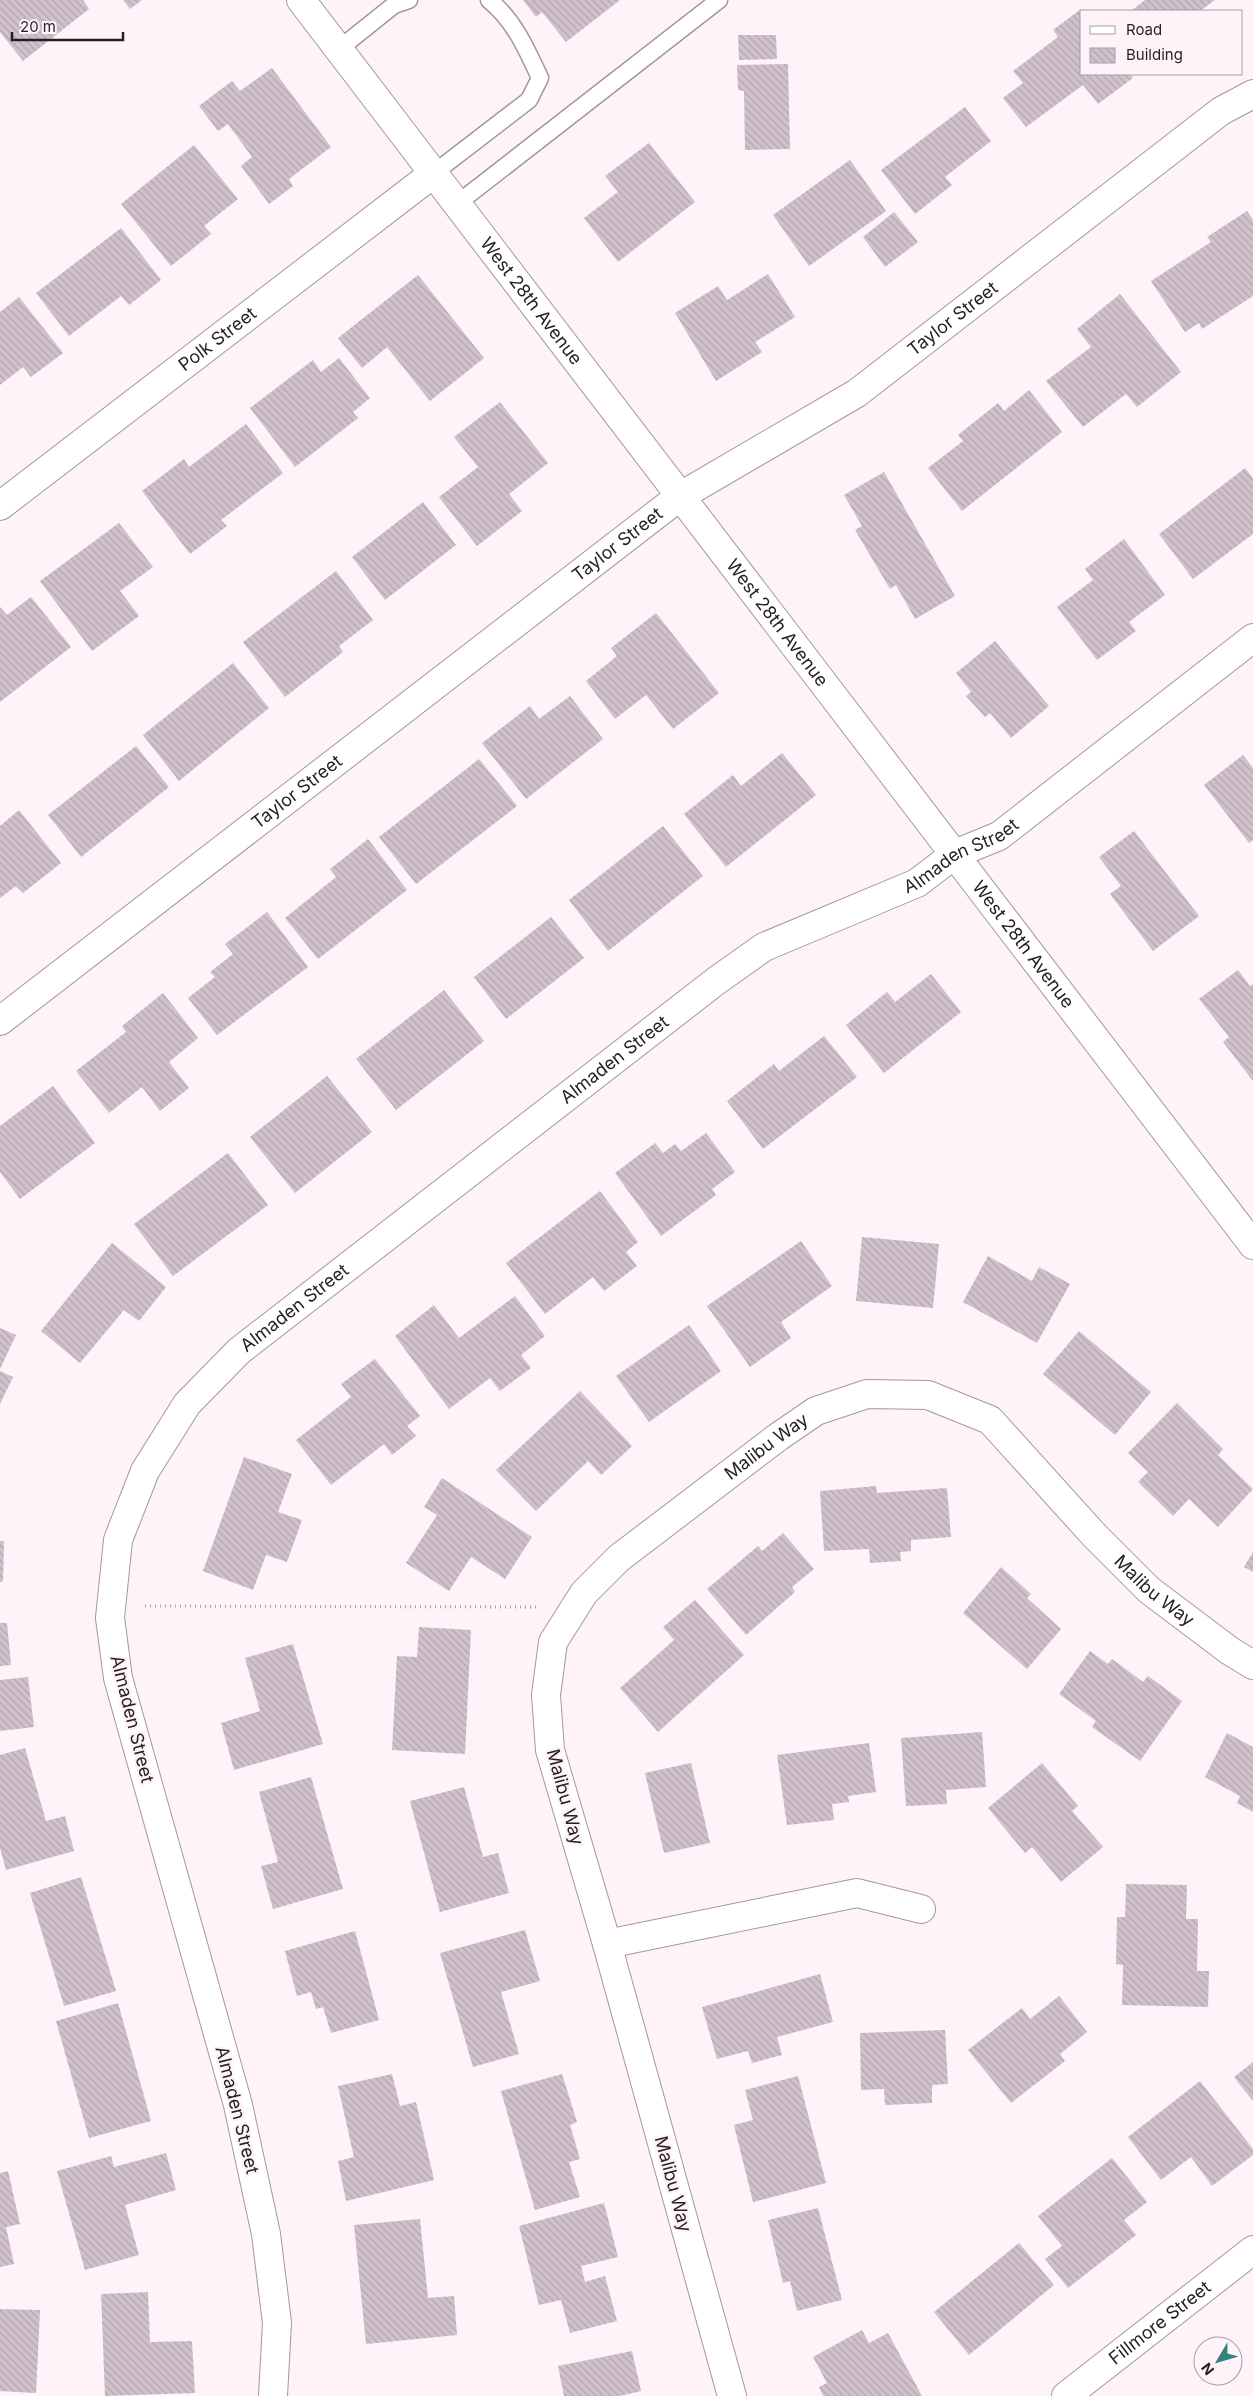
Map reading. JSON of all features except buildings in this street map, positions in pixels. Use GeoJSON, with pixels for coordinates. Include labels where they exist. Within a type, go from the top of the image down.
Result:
{"type":"FeatureCollection","features":[{"type":"Feature","properties":{"kind":"street","name":"West 28th Avenue"},"geometry":{"type":"LineString","coordinates":[[301,0],[458,203],[679,497],[1250,1235]]}},
{"type":"Feature","properties":{"kind":"street","name":"Taylor Street"},"geometry":{"type":"LineString","coordinates":[[0,1021],[679,497],[857,393],[1221,111],[1253,94]]}},
{"type":"Feature","properties":{"kind":"street","name":"Polk Street"},"geometry":{"type":"LineString","coordinates":[[0,506],[434,172]]}},
{"type":"Feature","properties":{"kind":"street","name":"Almaden Street"},"geometry":{"type":"LineString","coordinates":[[273,2396],[277,2323],[266,2234],[238,2105],[118,1678],[110,1618],[118,1540],[145,1471],[187,1404],[239,1351],[716,981],[764,947],[917,883],[955,854],[999,836],[1253,638]]}},
{"type":"Feature","properties":{"kind":"street","name":"Malibu Way"},"geometry":{"type":"LineString","coordinates":[[732,2396],[607,1944],[550,1750],[546,1695],[553,1642],[584,1593],[619,1558],[816,1411],[867,1394],[928,1395],[990,1420],[1095,1536],[1149,1590],[1230,1651],[1253,1665]]}},
{"type":"Feature","properties":{"kind":"street"},"geometry":{"type":"LineString","coordinates":[[607,1944],[857,1893],[921,1909]]}},
{"type":"Feature","properties":{"kind":"street","name":"Fillmore Street"},"geometry":{"type":"LineString","coordinates":[[1066,2396],[1253,2250]]}},
{"type":"Feature","properties":{"kind":"lane"},"geometry":{"type":"LineString","coordinates":[[339,49],[394,5],[409,0]]}},
{"type":"Feature","properties":{"kind":"lane"},"geometry":{"type":"LineString","coordinates":[[434,172],[529,100],[540,78],[521,38],[497,7],[489,0]]}},
{"type":"Feature","properties":{"kind":"lane"},"geometry":{"type":"LineString","coordinates":[[458,203],[719,0]]}},
{"type":"Feature","properties":{"kind":"path"},"geometry":{"type":"LineString","coordinates":[[112,1606],[575,1607]]}}]}
